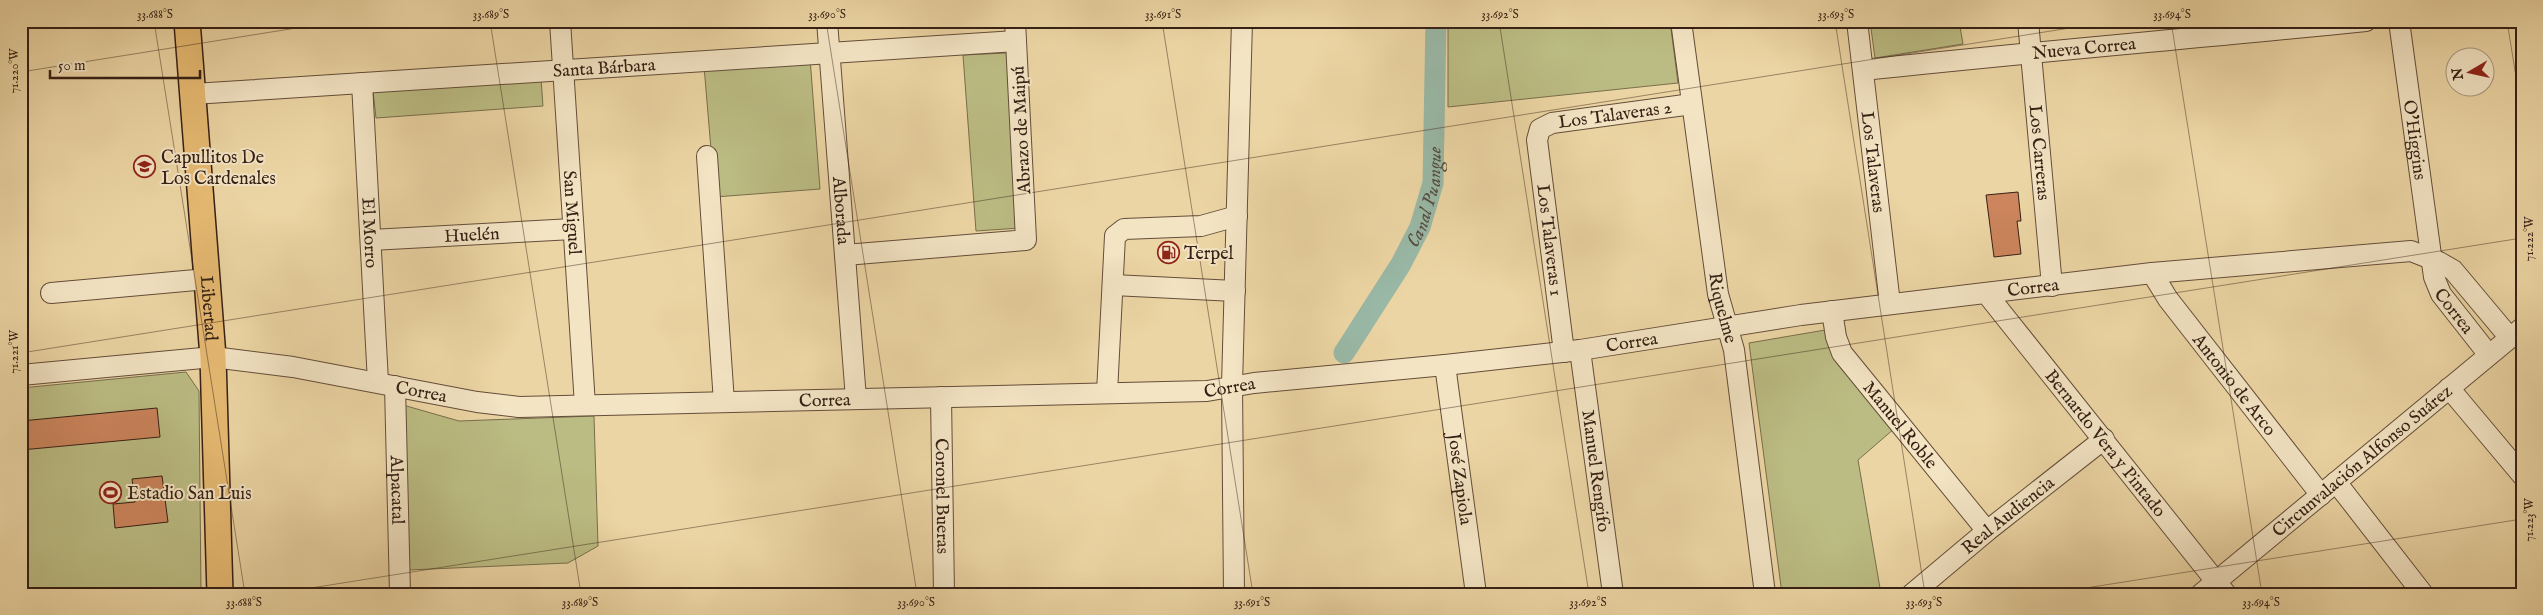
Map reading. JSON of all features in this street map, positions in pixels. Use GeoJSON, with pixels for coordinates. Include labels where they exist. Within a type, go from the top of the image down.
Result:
{"type":"FeatureCollection","features":[{"type":"Feature","properties":{"kind":"main road","name":"Libertad"},"geometry":{"type":"LineString","coordinates":[[187,21],[213,358],[220,594]]}},
{"type":"Feature","properties":{"kind":"street","name":"San Miguel"},"geometry":{"type":"LineString","coordinates":[[560,21],[585,405]]}},
{"type":"Feature","properties":{"kind":"street","name":"Alborada"},"geometry":{"type":"LineString","coordinates":[[827,21],[856,399]]}},
{"type":"Feature","properties":{"kind":"street"},"geometry":{"type":"LineString","coordinates":[[1234,594],[1232,385],[1242,21]]}},
{"type":"Feature","properties":{"kind":"street","name":"Riquelme"},"geometry":{"type":"LineString","coordinates":[[1681,21],[1718,294],[1725,326],[1734,350],[1764,594]]}},
{"type":"Feature","properties":{"kind":"street","name":"Los Talaveras"},"geometry":{"type":"LineString","coordinates":[[1857,21],[1890,304]]}},
{"type":"Feature","properties":{"kind":"street","name":"Los Carreras"},"geometry":{"type":"LineString","coordinates":[[2028,21],[2052,286]]}},
{"type":"Feature","properties":{"kind":"street","name":"Nueva Correa"},"geometry":{"type":"LineString","coordinates":[[1863,70],[2366,21]]}},
{"type":"Feature","properties":{"kind":"street","name":"O'Higgins"},"geometry":{"type":"LineString","coordinates":[[2399,21],[2432,259]]}},
{"type":"Feature","properties":{"kind":"street","name":"Santa Bárbara"},"geometry":{"type":"LineString","coordinates":[[193,94],[830,53],[1016,31]]}},
{"type":"Feature","properties":{"kind":"street","name":"Abrazo de Maipú"},"geometry":{"type":"LineString","coordinates":[[845,255],[1026,240],[1016,31]]}},
{"type":"Feature","properties":{"kind":"street","name":"El Morro"},"geometry":{"type":"LineString","coordinates":[[362,83],[371,240],[387,384]]}},
{"type":"Feature","properties":{"kind":"street","name":"Los Talaveras 2"},"geometry":{"type":"LineString","coordinates":[[1540,129],[1552,123],[1692,104]]}},
{"type":"Feature","properties":{"kind":"street","name":"Los Talaveras 1"},"geometry":{"type":"LineString","coordinates":[[1540,129],[1538,140],[1572,351]]}},
{"type":"Feature","properties":{"kind":"street"},"geometry":{"type":"LineString","coordinates":[[707,156],[724,402]]}},
{"type":"Feature","properties":{"kind":"street"},"geometry":{"type":"LineString","coordinates":[[1107,393],[1114,241],[1119,232],[1124,229],[1201,226],[1237,216]]}},
{"type":"Feature","properties":{"kind":"street","name":"Huelén"},"geometry":{"type":"LineString","coordinates":[[371,240],[573,229]]}},
{"type":"Feature","properties":{"kind":"street","name":"Correa"},"geometry":{"type":"LineString","coordinates":[[21,375],[213,358],[293,367],[499,406],[1207,391],[1232,385],[1445,366],[1572,351],[1832,311],[2152,273],[2411,251],[2446,265],[2459,275],[2516,333]]}},
{"type":"Feature","properties":{"kind":"street","name":"Correa"},"geometry":{"type":"LineString","coordinates":[[2432,259],[2434,277],[2441,294],[2489,355]]}},
{"type":"Feature","properties":{"kind":"street","name":"Antonio de Arco"},"geometry":{"type":"LineString","coordinates":[[2152,273],[2168,299],[2328,488],[2423,594]]}},
{"type":"Feature","properties":{"kind":"street"},"geometry":{"type":"LineString","coordinates":[[51,293],[207,279]]}},
{"type":"Feature","properties":{"kind":"street"},"geometry":{"type":"LineString","coordinates":[[1113,285],[1235,291]]}},
{"type":"Feature","properties":{"kind":"street","name":"Bernardo Vera y Pintado"},"geometry":{"type":"LineString","coordinates":[[1986,293],[2221,587]]}},
{"type":"Feature","properties":{"kind":"street","name":"Manuel Roble"},"geometry":{"type":"LineString","coordinates":[[1832,311],[1836,338],[1842,354],[1987,531]]}},
{"type":"Feature","properties":{"kind":"street","name":"Circunvalación Alfonso Suárez"},"geometry":{"type":"LineString","coordinates":[[2201,594],[2221,587],[2328,488],[2516,333]]}},
{"type":"Feature","properties":{"kind":"street","name":"Manuel Rengifo"},"geometry":{"type":"LineString","coordinates":[[1572,351],[1614,594]]}},
{"type":"Feature","properties":{"kind":"street","name":"José Zapiola"},"geometry":{"type":"LineString","coordinates":[[1445,366],[1476,594]]}},
{"type":"Feature","properties":{"kind":"street","name":"Alpacatal"},"geometry":{"type":"LineString","coordinates":[[387,384],[400,594]]}},
{"type":"Feature","properties":{"kind":"street"},"geometry":{"type":"LineString","coordinates":[[2450,388],[2522,475]]}},
{"type":"Feature","properties":{"kind":"street","name":"Coronel Bueras"},"geometry":{"type":"LineString","coordinates":[[941,397],[944,594]]}},
{"type":"Feature","properties":{"kind":"street","name":"Real Audiencia"},"geometry":{"type":"LineString","coordinates":[[1912,594],[1987,531],[2104,439]]}},
{"type":"Feature","properties":{"kind":"green space"},"geometry":{"type":"Polygon","coordinates":[[[1448,21],[1670,21],[1678,83],[1448,107],[1448,21]]]}},
{"type":"Feature","properties":{"kind":"green space"},"geometry":{"type":"Polygon","coordinates":[[[1870,21],[1959,21],[1963,44],[1875,58],[1870,21]]]}},
{"type":"Feature","properties":{"kind":"green space"},"geometry":{"type":"Polygon","coordinates":[[[1007,53],[1020,228],[976,231],[963,55],[1007,53]]]}},
{"type":"Feature","properties":{"kind":"green space"},"geometry":{"type":"Polygon","coordinates":[[[810,58],[820,189],[715,197],[704,66],[810,58]]]}},
{"type":"Feature","properties":{"kind":"green space"},"geometry":{"type":"Polygon","coordinates":[[[541,79],[543,106],[376,118],[373,91],[541,79]]]}},
{"type":"Feature","properties":{"kind":"green space"},"geometry":{"type":"Polygon","coordinates":[[[1831,329],[1895,428],[1858,460],[1881,594],[1782,594],[1749,343],[1831,329]]]}},
{"type":"Feature","properties":{"kind":"green space","name":"Estadio San Luis"},"geometry":{"type":"Polygon","coordinates":[[[186,372],[199,391],[201,594],[21,594],[21,388],[186,372]]]}},
{"type":"Feature","properties":{"kind":"green space"},"geometry":{"type":"Polygon","coordinates":[[[403,405],[459,421],[594,416],[598,546],[568,563],[408,570],[403,405]]]}},
{"type":"Feature","properties":{"kind":"building"},"geometry":{"type":"Polygon","coordinates":[[[2018,192],[2021,221],[2017,221],[2021,254],[1994,257],[1986,195],[2018,192]]]}},
{"type":"Feature","properties":{"kind":"building"},"geometry":{"type":"Polygon","coordinates":[[[157,408],[160,437],[21,450],[21,421],[157,408]]]}},
{"type":"Feature","properties":{"kind":"building"},"geometry":{"type":"Polygon","coordinates":[[[162,476],[168,522],[115,528],[113,504],[135,502],[132,479],[162,476]]]}},
{"type":"Feature","properties":{"kind":"waterway","name":"Canal Puangue"},"geometry":{"type":"LineString","coordinates":[[1344,353],[1401,264],[1420,227],[1433,183],[1436,21]]}},
{"type":"Feature","properties":{"kind":"place","name":"Capullitos De Los Cardenales"},"geometry":{"type":"Point","coordinates":[145,167]}},
{"type":"Feature","properties":{"kind":"place","name":"Terpel"},"geometry":{"type":"Point","coordinates":[1168,253]}},
{"type":"Feature","properties":{"kind":"place","name":"Estadio San Luis"},"geometry":{"type":"Point","coordinates":[111,493]}}]}
